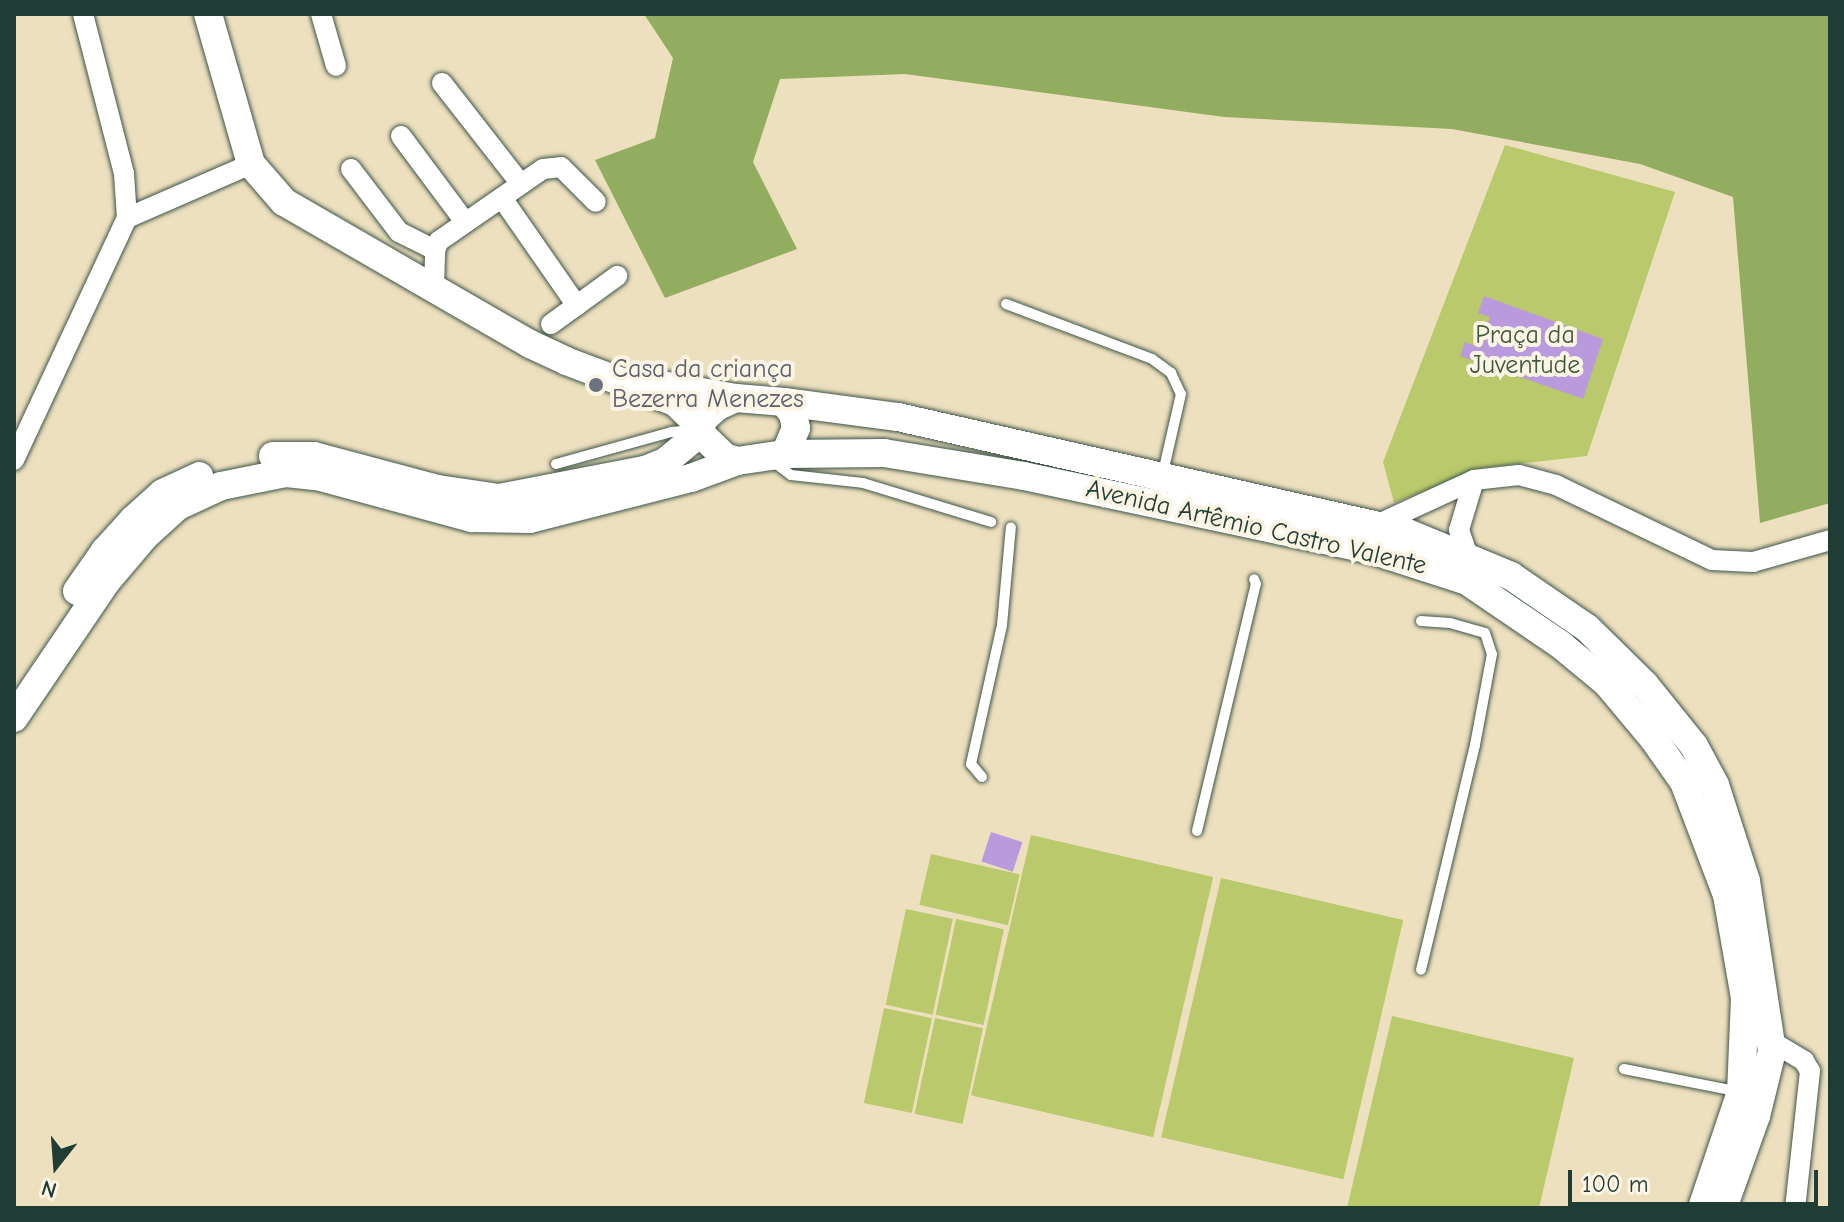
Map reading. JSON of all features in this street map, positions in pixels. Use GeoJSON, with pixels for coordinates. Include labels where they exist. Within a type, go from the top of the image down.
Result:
{"type":"FeatureCollection","features":[{"type":"Feature","properties":{"kind":"main road"},"geometry":{"type":"LineString","coordinates":[[208,14],[251,164],[270,190],[309,220],[434,286],[530,344],[675,402],[725,457],[737,461]]}},
{"type":"Feature","properties":{"kind":"main road"},"geometry":{"type":"LineString","coordinates":[[619,380],[736,398],[898,417],[1405,532],[1511,576],[1587,628],[1645,685],[1694,746],[1715,785],[1746,881],[1772,1046],[1756,1116],[1723,1208]]}},
{"type":"Feature","properties":{"kind":"main road"},"geometry":{"type":"LineString","coordinates":[[14,683],[105,551],[133,520],[163,493],[234,463],[268,456],[314,456],[438,489],[499,498],[645,470],[665,462],[700,430],[712,410],[736,398]]}},
{"type":"Feature","properties":{"kind":"main road"},"geometry":{"type":"LineString","coordinates":[[14,718],[106,582],[145,536],[178,506],[221,486],[286,473],[317,476],[437,511],[509,520],[553,513],[691,478],[737,461],[777,456],[796,428],[793,414],[784,402]]}},
{"type":"Feature","properties":{"kind":"main road","name":"Avenida Artêmio Castro Valente"},"geometry":{"type":"LineString","coordinates":[[777,456],[884,453],[1024,476],[1371,550],[1446,572],[1495,597],[1607,683],[1653,738],[1684,782],[1727,895],[1745,998],[1741,1092],[1702,1208]]}},
{"type":"Feature","properties":{"kind":"street"},"geometry":{"type":"LineString","coordinates":[[14,460],[127,218],[124,174],[83,14]]}},
{"type":"Feature","properties":{"kind":"street"},"geometry":{"type":"LineString","coordinates":[[321,14],[336,66]]}},
{"type":"Feature","properties":{"kind":"street"},"geometry":{"type":"LineString","coordinates":[[442,83],[521,184]]}},
{"type":"Feature","properties":{"kind":"street"},"geometry":{"type":"LineString","coordinates":[[401,136],[465,222]]}},
{"type":"Feature","properties":{"kind":"street"},"geometry":{"type":"LineString","coordinates":[[127,218],[251,164]]}},
{"type":"Feature","properties":{"kind":"street"},"geometry":{"type":"LineString","coordinates":[[434,286],[435,250],[439,241],[543,169],[561,167],[596,202]]}},
{"type":"Feature","properties":{"kind":"street"},"geometry":{"type":"LineString","coordinates":[[351,169],[399,232],[435,250]]}},
{"type":"Feature","properties":{"kind":"street"},"geometry":{"type":"LineString","coordinates":[[502,198],[577,306]]}},
{"type":"Feature","properties":{"kind":"street"},"geometry":{"type":"LineString","coordinates":[[551,324],[617,276]]}},
{"type":"Feature","properties":{"kind":"street"},"geometry":{"type":"LineString","coordinates":[[1374,526],[1474,480],[1519,475],[1537,477],[1712,560],[1753,562],[1830,540]]}},
{"type":"Feature","properties":{"kind":"street"},"geometry":{"type":"LineString","coordinates":[[1469,559],[1459,530],[1474,480]]}},
{"type":"Feature","properties":{"kind":"street"},"geometry":{"type":"LineString","coordinates":[[1772,1046],[1804,1061],[1810,1071],[1795,1208]]}},
{"type":"Feature","properties":{"kind":"lane"},"geometry":{"type":"LineString","coordinates":[[1006,304],[1152,359],[1171,373],[1181,394],[1162,479]]}},
{"type":"Feature","properties":{"kind":"lane"},"geometry":{"type":"LineString","coordinates":[[556,464],[671,432],[700,430]]}},
{"type":"Feature","properties":{"kind":"lane"},"geometry":{"type":"LineString","coordinates":[[777,456],[791,475],[863,483],[991,522]]}},
{"type":"Feature","properties":{"kind":"lane"},"geometry":{"type":"LineString","coordinates":[[982,777],[972,770],[971,764],[1002,625],[1011,527]]}},
{"type":"Feature","properties":{"kind":"lane"},"geometry":{"type":"LineString","coordinates":[[1197,831],[1256,584],[1254,579]]}},
{"type":"Feature","properties":{"kind":"lane"},"geometry":{"type":"LineString","coordinates":[[1421,621],[1450,623],[1485,633],[1492,654],[1475,745],[1421,970]]}},
{"type":"Feature","properties":{"kind":"lane"},"geometry":{"type":"LineString","coordinates":[[1624,1069],[1741,1092]]}},
{"type":"Feature","properties":{"kind":"green space"},"geometry":{"type":"Polygon","coordinates":[[[644,14],[1830,14],[1830,503],[1760,523],[1733,197],[1640,164],[1452,129],[1224,117],[905,74],[780,79],[753,162],[797,249],[665,298],[595,160],[655,138],[673,58],[644,14]]]}},
{"type":"Feature","properties":{"kind":"green space","name":"Praça da Juventude"},"geometry":{"type":"Polygon","coordinates":[[[1505,145],[1675,192],[1587,456],[1482,468],[1394,503],[1383,462],[1505,145]]]}},
{"type":"Feature","properties":{"kind":"green space"},"geometry":{"type":"Polygon","coordinates":[[[1031,835],[1213,877],[1153,1137],[971,1095],[1031,835]]]}},
{"type":"Feature","properties":{"kind":"green space"},"geometry":{"type":"Polygon","coordinates":[[[931,854],[1020,874],[1008,925],[919,905],[931,854]]]}},
{"type":"Feature","properties":{"kind":"green space"},"geometry":{"type":"Polygon","coordinates":[[[1221,878],[1403,920],[1343,1179],[1161,1137],[1221,878]]]}},
{"type":"Feature","properties":{"kind":"green space"},"geometry":{"type":"Polygon","coordinates":[[[906,909],[953,919],[933,1015],[886,1005],[906,909]]]}},
{"type":"Feature","properties":{"kind":"green space"},"geometry":{"type":"Polygon","coordinates":[[[956,919],[1004,929],[984,1025],[936,1015],[956,919]]]}},
{"type":"Feature","properties":{"kind":"green space"},"geometry":{"type":"Polygon","coordinates":[[[884,1008],[932,1018],[912,1113],[864,1103],[884,1008]]]}},
{"type":"Feature","properties":{"kind":"green space"},"geometry":{"type":"Polygon","coordinates":[[[1392,1016],[1574,1058],[1539,1208],[1347,1208],[1392,1016]]]}},
{"type":"Feature","properties":{"kind":"green space"},"geometry":{"type":"Polygon","coordinates":[[[935,1018],[983,1028],[963,1124],[915,1114],[935,1018]]]}},
{"type":"Feature","properties":{"kind":"building"},"geometry":{"type":"Polygon","coordinates":[[[1484,296],[1603,339],[1583,399],[1460,356],[1465,342],[1480,348],[1490,317],[1478,313],[1484,296]]]}},
{"type":"Feature","properties":{"kind":"building"},"geometry":{"type":"Polygon","coordinates":[[[991,832],[1022,842],[1013,872],[981,861],[991,832]]]}},
{"type":"Feature","properties":{"kind":"place","name":"Casa da criança Bezerra Menezes"},"geometry":{"type":"Point","coordinates":[596,385]}}]}
